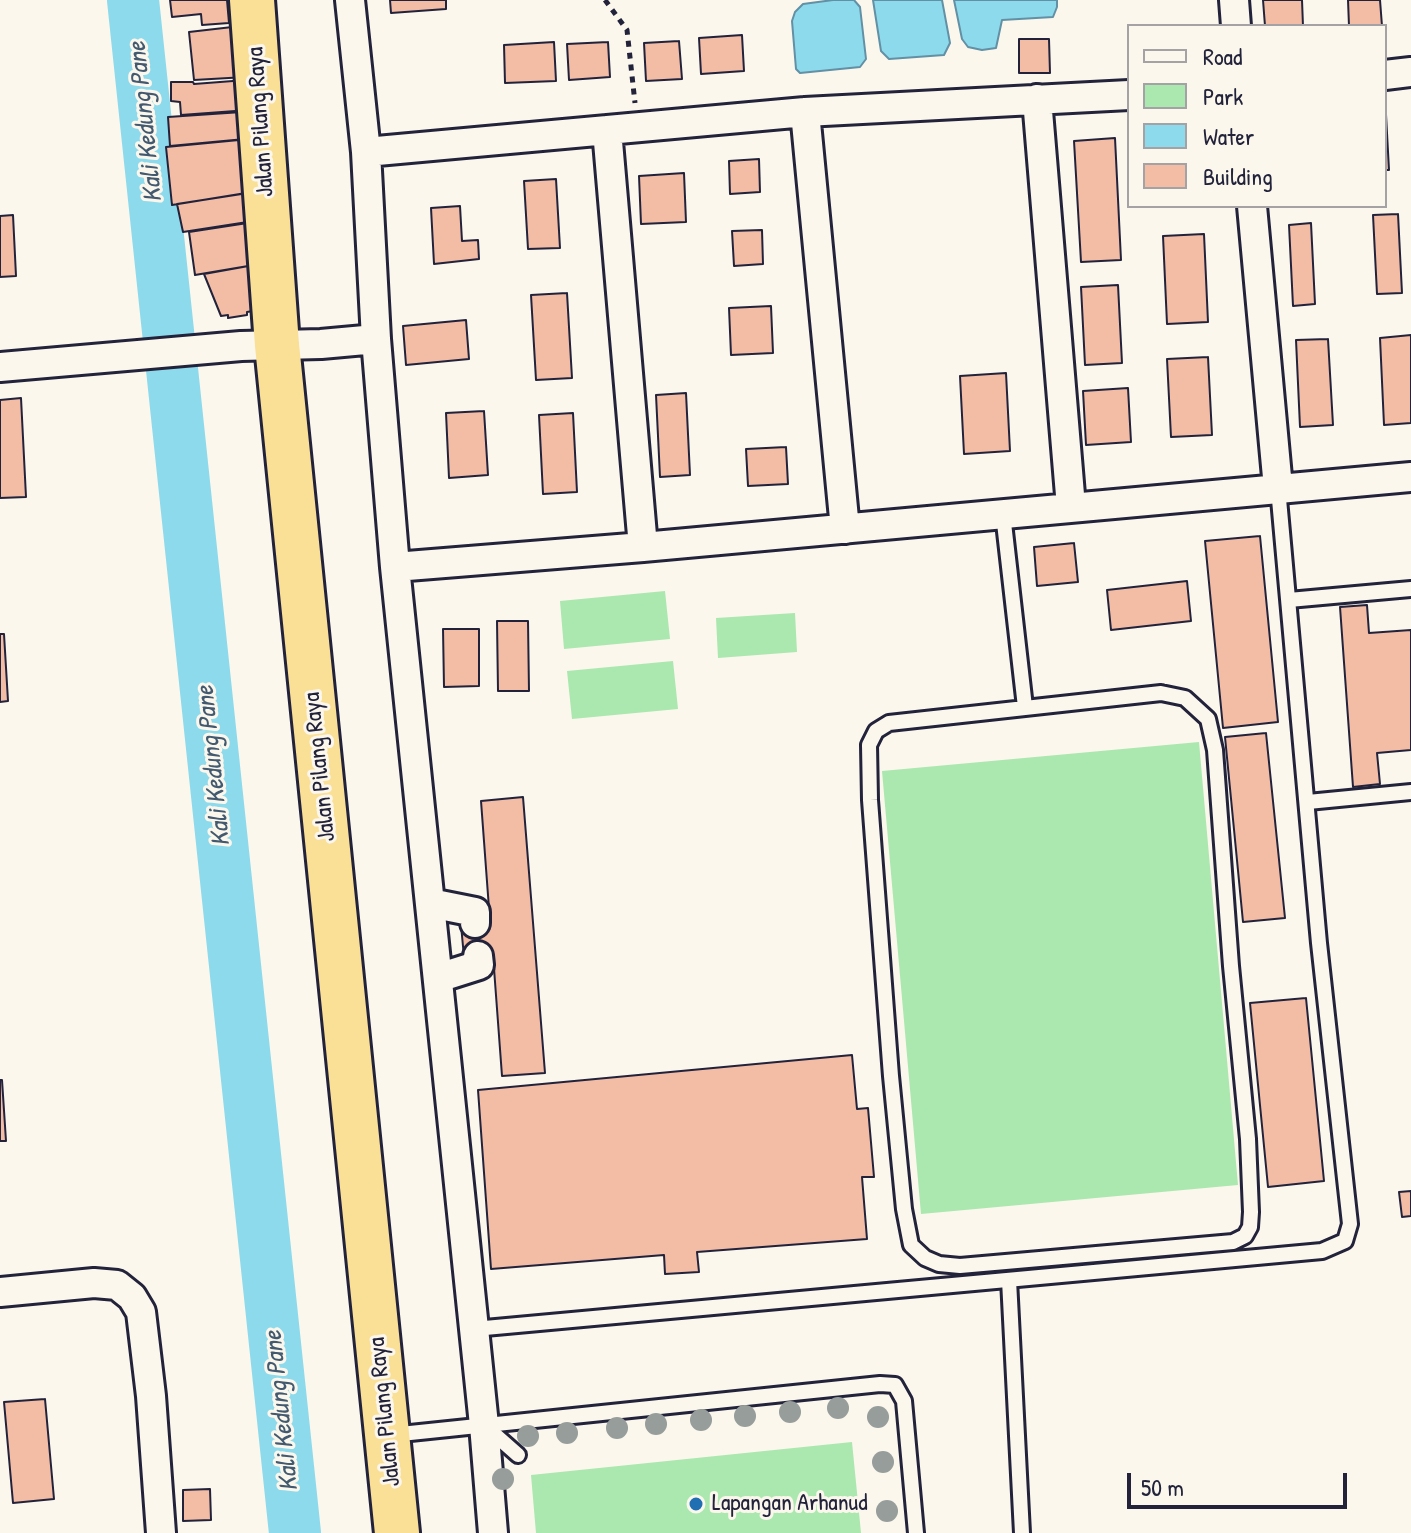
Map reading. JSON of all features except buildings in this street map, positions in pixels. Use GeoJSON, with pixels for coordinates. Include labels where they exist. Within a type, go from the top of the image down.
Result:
{"type":"FeatureCollection","features":[{"type":"Feature","properties":{"kind":"highway","name":"Jalan Pilang Raya"},"geometry":{"type":"LineString","coordinates":[[252,0],[259,345],[397,1533]]}},
{"type":"Feature","properties":{"kind":"street"},"geometry":{"type":"LineString","coordinates":[[350,0],[366,152],[366,339],[395,567],[493,1533]]}},
{"type":"Feature","properties":{"kind":"street"},"geometry":{"type":"LineString","coordinates":[[1234,0],[1236,24]]}},
{"type":"Feature","properties":{"kind":"street"},"geometry":{"type":"LineString","coordinates":[[1387,75],[1411,72]]}},
{"type":"Feature","properties":{"kind":"street"},"geometry":{"type":"LineString","coordinates":[[366,152],[805,112],[1127,95]]}},
{"type":"Feature","properties":{"kind":"street"},"geometry":{"type":"LineString","coordinates":[[1037,99],[1071,507]]}},
{"type":"Feature","properties":{"kind":"street"},"geometry":{"type":"LineString","coordinates":[[805,112],[845,529]]}},
{"type":"Feature","properties":{"kind":"street"},"geometry":{"type":"LineString","coordinates":[[607,130],[643,547]]}},
{"type":"Feature","properties":{"kind":"street"},"geometry":{"type":"LineString","coordinates":[[1252,208],[1278,488]]}},
{"type":"Feature","properties":{"kind":"street"},"geometry":{"type":"LineString","coordinates":[[0,367],[366,339]]}},
{"type":"Feature","properties":{"kind":"street"},"geometry":{"type":"LineString","coordinates":[[395,567],[1411,477]]}},
{"type":"Feature","properties":{"kind":"street"},"geometry":{"type":"LineString","coordinates":[[430,903],[475,912],[475,923]]}},
{"type":"Feature","properties":{"kind":"street"},"geometry":{"type":"LineString","coordinates":[[438,978],[479,965],[478,956]]}},
{"type":"Feature","properties":{"kind":"street"},"geometry":{"type":"LineString","coordinates":[[0,1292],[94,1283],[117,1285],[132,1297],[141,1312],[143,1326],[161,1533]]}},
{"type":"Feature","properties":{"kind":"lane"},"geometry":{"type":"LineString","coordinates":[[474,1329],[1322,1251],[1345,1241],[1350,1224],[1319,943],[1278,488]]}},
{"type":"Feature","properties":{"kind":"lane"},"geometry":{"type":"LineString","coordinates":[[1003,514],[1025,707]]}},
{"type":"Feature","properties":{"kind":"lane"},"geometry":{"type":"LineString","coordinates":[[1289,600],[1411,589]]}},
{"type":"Feature","properties":{"kind":"lane"},"geometry":{"type":"LineString","coordinates":[[1161,693],[1185,698],[1208,719],[1215,750],[1250,1183],[1250,1227],[1245,1236],[1233,1242],[960,1266],[939,1264],[925,1258],[911,1245],[904,1209],[891,1076],[870,800],[869,745],[876,731],[889,723],[1025,707],[1161,693]]}},
{"type":"Feature","properties":{"kind":"lane"},"geometry":{"type":"LineString","coordinates":[[1308,802],[1411,792]]}},
{"type":"Feature","properties":{"kind":"lane"},"geometry":{"type":"LineString","coordinates":[[1009,1280],[1022,1533]]}},
{"type":"Feature","properties":{"kind":"lane"},"geometry":{"type":"LineString","coordinates":[[387,1435],[880,1384],[895,1385],[904,1401],[916,1533]]}},
{"type":"Feature","properties":{"kind":"lane"},"geometry":{"type":"LineString","coordinates":[[484,1425],[518,1455]]}},
{"type":"Feature","properties":{"kind":"path"},"geometry":{"type":"LineString","coordinates":[[605,0],[627,30],[637,127]]}},
{"type":"Feature","properties":{"kind":"green space"},"geometry":{"type":"Polygon","coordinates":[[[665,591],[670,639],[564,649],[560,601],[665,591]]]}},
{"type":"Feature","properties":{"kind":"green space"},"geometry":{"type":"Polygon","coordinates":[[[795,613],[797,652],[718,658],[716,618],[795,613]]]}},
{"type":"Feature","properties":{"kind":"green space"},"geometry":{"type":"Polygon","coordinates":[[[673,661],[678,709],[572,719],[567,671],[673,661]]]}},
{"type":"Feature","properties":{"kind":"green space"},"geometry":{"type":"Polygon","coordinates":[[[1199,742],[1238,1185],[921,1214],[882,771],[1199,742]]]}},
{"type":"Feature","properties":{"kind":"green space","name":"Lapangan Arhanud"},"geometry":{"type":"Polygon","coordinates":[[[852,1442],[861,1533],[536,1533],[531,1475],[852,1442]]]}},
{"type":"Feature","properties":{"kind":"water"},"geometry":{"type":"Polygon","coordinates":[[[854,0],[860,7],[866,59],[860,67],[800,73],[796,69],[792,21],[795,12],[803,4],[854,0]]]}},
{"type":"Feature","properties":{"kind":"water"},"geometry":{"type":"Polygon","coordinates":[[[873,0],[942,0],[950,43],[944,55],[889,59],[881,51],[873,0]]]}},
{"type":"Feature","properties":{"kind":"water"},"geometry":{"type":"Polygon","coordinates":[[[954,0],[1057,0],[1057,7],[1053,17],[1002,20],[996,48],[982,50],[968,47],[962,39],[954,0]]]}},
{"type":"Feature","properties":{"kind":"waterway","name":"Kali Kedung Pane"},"geometry":{"type":"LineString","coordinates":[[133,0],[295,1533]]}},
{"type":"Feature","properties":{"kind":"place","name":"Lapangan Arhanud"},"geometry":{"type":"Point","coordinates":[696,1504]}}]}
